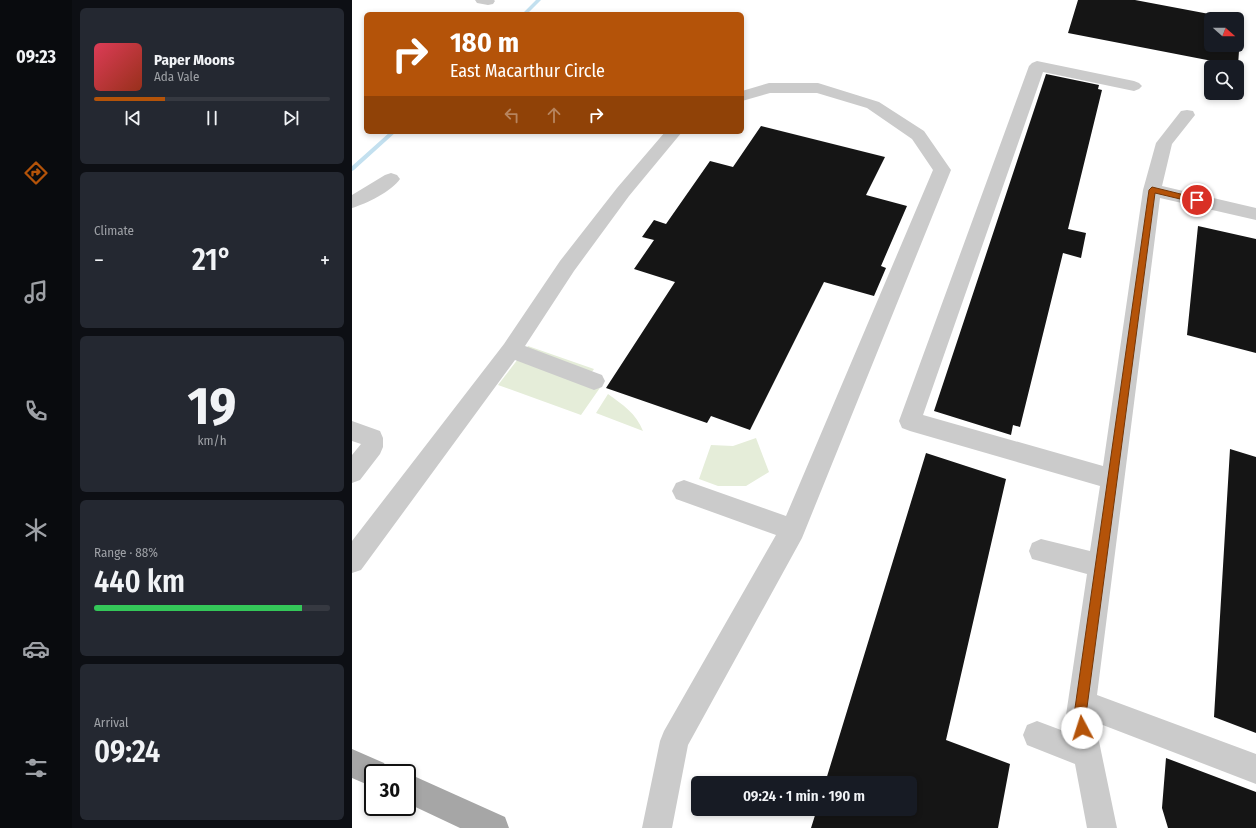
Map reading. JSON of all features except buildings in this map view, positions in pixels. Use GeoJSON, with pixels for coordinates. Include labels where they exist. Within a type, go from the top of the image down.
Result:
{"type":"FeatureCollection","features":[{"type":"Feature","properties":{"kind":"main road"},"geometry":{"type":"LineString","coordinates":[[352,763],[364,768]]}},
{"type":"Feature","properties":{"kind":"main road"},"geometry":{"type":"LineString","coordinates":[[416,792],[494,828]]}},
{"type":"Feature","properties":{"kind":"street"},"geometry":{"type":"LineString","coordinates":[[1112,479],[910,420],[1037,66],[1134,86]]}},
{"type":"Feature","properties":{"kind":"street"},"geometry":{"type":"LineString","coordinates":[[657,828],[674,741],[793,530],[942,170],[918,135],[873,105],[818,88],[769,88],[744,95]]}},
{"type":"Feature","properties":{"kind":"street"},"geometry":{"type":"LineString","coordinates":[[1102,828],[1080,715],[1152,190],[1164,143],[1187,114]]}},
{"type":"Feature","properties":{"kind":"street"},"geometry":{"type":"LineString","coordinates":[[352,561],[511,350],[571,260],[623,192],[672,134]]}},
{"type":"Feature","properties":{"kind":"street"},"geometry":{"type":"LineString","coordinates":[[352,188],[370,181],[391,179],[369,194],[352,202]]}},
{"type":"Feature","properties":{"kind":"street"},"geometry":{"type":"LineString","coordinates":[[1152,190],[1256,214]]}},
{"type":"Feature","properties":{"kind":"street"},"geometry":{"type":"LineString","coordinates":[[511,350],[594,381]]}},
{"type":"Feature","properties":{"kind":"street"},"geometry":{"type":"LineString","coordinates":[[352,431],[372,438],[372,448],[352,472]]}},
{"type":"Feature","properties":{"kind":"street"},"geometry":{"type":"LineString","coordinates":[[684,491],[793,530]]}},
{"type":"Feature","properties":{"kind":"street"},"geometry":{"type":"LineString","coordinates":[[1041,551],[1100,566]]}},
{"type":"Feature","properties":{"kind":"street"},"geometry":{"type":"LineString","coordinates":[[1082,703],[1256,769]]}},
{"type":"Feature","properties":{"kind":"street"},"geometry":{"type":"LineString","coordinates":[[1037,735],[1088,754]]}},
{"type":"Feature","properties":{"kind":"green space"},"geometry":{"type":"Polygon","coordinates":[[[528,346],[594,369],[589,376],[604,382],[581,415],[498,385],[528,346]]]}},
{"type":"Feature","properties":{"kind":"green space"},"geometry":{"type":"Polygon","coordinates":[[[608,394],[633,414],[643,431],[596,413],[608,394]]]}},
{"type":"Feature","properties":{"kind":"green space"},"geometry":{"type":"Polygon","coordinates":[[[756,438],[769,472],[746,486],[718,486],[699,479],[711,445],[733,446],[756,438]]]}},
{"type":"Feature","properties":{"kind":"waterway"},"geometry":{"type":"LineString","coordinates":[[526,12],[539,0]]}},
{"type":"Feature","properties":{"kind":"waterway"},"geometry":{"type":"LineString","coordinates":[[352,169],[391,134]]}},
{"type":"Feature","properties":{"kind":"route"},"geometry":{"type":"LineString","coordinates":[[1082,728],[1080,715],[1152,190],[1197,200]]}}]}
